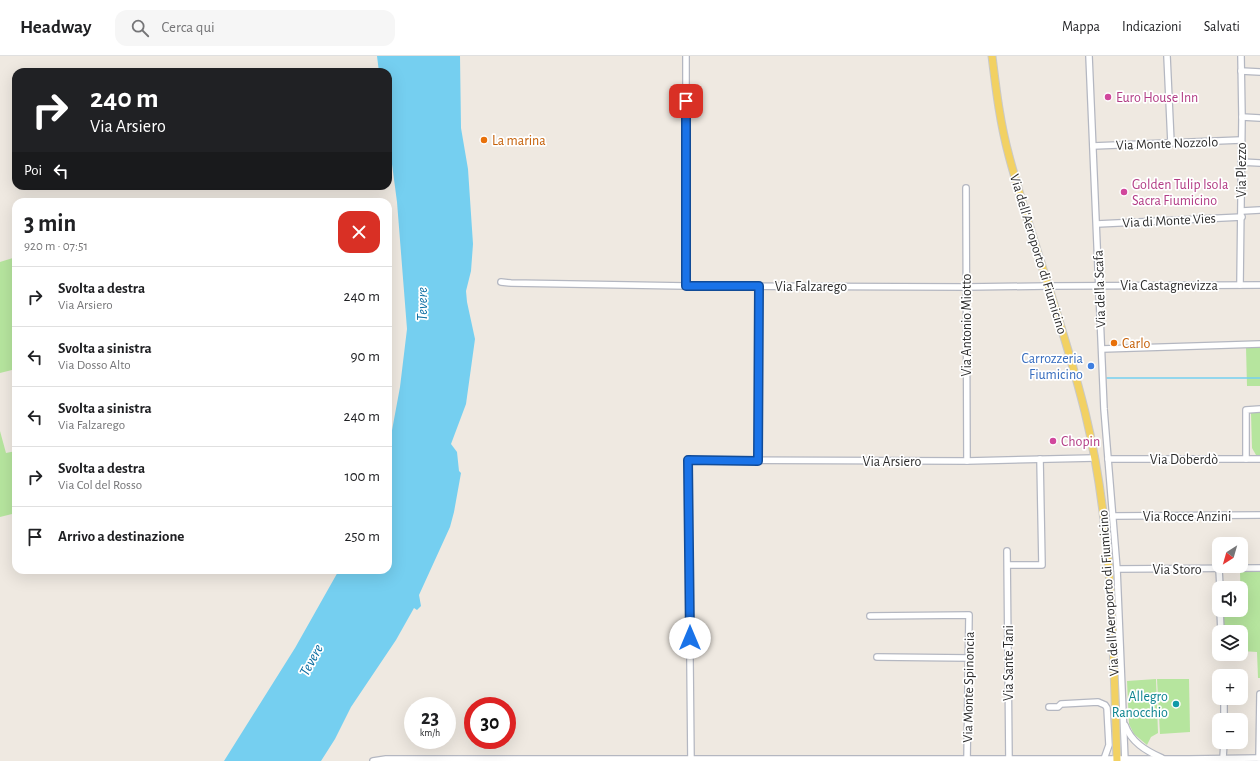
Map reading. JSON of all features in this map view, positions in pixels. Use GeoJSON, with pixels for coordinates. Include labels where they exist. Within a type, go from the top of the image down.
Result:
{"type":"FeatureCollection","features":[{"type":"Feature","properties":{"kind":"main road","name":"Via dell'Aeroporto di Fiumicino"},"geometry":{"type":"LineString","coordinates":[[992,56],[998,106],[1009,154],[1051,286],[1095,458],[1103,506],[1110,572],[1121,760]]}},
{"type":"Feature","properties":{"kind":"street"},"geometry":{"type":"LineString","coordinates":[[686,56],[686,286]]}},
{"type":"Feature","properties":{"kind":"street","name":"Via della Scafa"},"geometry":{"type":"LineString","coordinates":[[1089,56],[1097,224],[1098,285],[1108,459],[1114,516],[1117,569],[1123,719],[1121,760]]}},
{"type":"Feature","properties":{"kind":"street"},"geometry":{"type":"LineString","coordinates":[[1167,56],[1171,143]]}},
{"type":"Feature","properties":{"kind":"street","name":"Via Plezzo"},"geometry":{"type":"LineString","coordinates":[[1240,285],[1242,214],[1241,56]]}},
{"type":"Feature","properties":{"kind":"street"},"geometry":{"type":"LineString","coordinates":[[1241,72],[1260,72]]}},
{"type":"Feature","properties":{"kind":"street"},"geometry":{"type":"LineString","coordinates":[[1242,117],[1260,118]]}},
{"type":"Feature","properties":{"kind":"street","name":"Via Monte Nozzolo"},"geometry":{"type":"LineString","coordinates":[[1093,146],[1241,140]]}},
{"type":"Feature","properties":{"kind":"street"},"geometry":{"type":"LineString","coordinates":[[1241,162],[1260,162]]}},
{"type":"Feature","properties":{"kind":"street","name":"Via Antonio Miotto"},"geometry":{"type":"LineString","coordinates":[[966,188],[967,461]]}},
{"type":"Feature","properties":{"kind":"street","name":"Via di Monte Vies"},"geometry":{"type":"LineString","coordinates":[[1097,224],[1242,214],[1260,210]]}},
{"type":"Feature","properties":{"kind":"street","name":"Via Falzarego"},"geometry":{"type":"LineString","coordinates":[[500,282],[511,284],[686,286],[1051,286]]}},
{"type":"Feature","properties":{"kind":"street","name":"Via Castagnevizza"},"geometry":{"type":"LineString","coordinates":[[1051,286],[1260,285]]}},
{"type":"Feature","properties":{"kind":"street"},"geometry":{"type":"LineString","coordinates":[[758,461],[759,286]]}},
{"type":"Feature","properties":{"kind":"street"},"geometry":{"type":"LineString","coordinates":[[1102,349],[1260,344]]}},
{"type":"Feature","properties":{"kind":"street"},"geometry":{"type":"LineString","coordinates":[[1246,459],[1246,410],[1260,409]]}},
{"type":"Feature","properties":{"kind":"street","name":"Via Arsiero"},"geometry":{"type":"LineString","coordinates":[[691,760],[688,460],[967,461],[1095,458]]}},
{"type":"Feature","properties":{"kind":"street"},"geometry":{"type":"LineString","coordinates":[[1008,565],[1042,565],[1040,459]]}},
{"type":"Feature","properties":{"kind":"street","name":"Via Doberdò"},"geometry":{"type":"LineString","coordinates":[[1108,459],[1260,459]]}},
{"type":"Feature","properties":{"kind":"street","name":"Via Rocce Anzini"},"geometry":{"type":"LineString","coordinates":[[1114,516],[1260,516]]}},
{"type":"Feature","properties":{"kind":"street","name":"Via Sante Tani"},"geometry":{"type":"LineString","coordinates":[[1007,551],[1009,760]]}},
{"type":"Feature","properties":{"kind":"street","name":"Via Storo"},"geometry":{"type":"LineString","coordinates":[[1248,568],[1260,568]]}},
{"type":"Feature","properties":{"kind":"street","name":"Via Storo"},"geometry":{"type":"LineString","coordinates":[[1117,569],[1212,569]]}},
{"type":"Feature","properties":{"kind":"street","name":"Via Monte Spinoncia"},"geometry":{"type":"LineString","coordinates":[[870,616],[969,615],[968,760]]}},
{"type":"Feature","properties":{"kind":"street"},"geometry":{"type":"LineString","coordinates":[[877,657],[969,658]]}},
{"type":"Feature","properties":{"kind":"street"},"geometry":{"type":"LineString","coordinates":[[373,761],[394,759],[1257,759],[1260,694]]}},
{"type":"Feature","properties":{"kind":"street"},"geometry":{"type":"LineString","coordinates":[[1050,707],[1058,707],[1061,704],[1098,702],[1105,705],[1107,708],[1109,745],[1104,759]]}},
{"type":"Feature","properties":{"kind":"street"},"geometry":{"type":"LineString","coordinates":[[1123,719],[1127,730],[1137,744],[1164,760]]}},
{"type":"Feature","properties":{"kind":"street"},"geometry":{"type":"LineString","coordinates":[[1223,758],[1224,749]]}},
{"type":"Feature","properties":{"kind":"green space"},"geometry":{"type":"Polygon","coordinates":[[[12,258],[12,370],[0,373],[0,262],[12,258]]]}},
{"type":"Feature","properties":{"kind":"green space"},"geometry":{"type":"Polygon","coordinates":[[[1246,347],[1260,347],[1260,386],[1247,386],[1246,347]]]}},
{"type":"Feature","properties":{"kind":"green space"},"geometry":{"type":"Polygon","coordinates":[[[1260,412],[1260,455],[1256,455],[1252,448],[1251,413],[1260,412]]]}},
{"type":"Feature","properties":{"kind":"green space"},"geometry":{"type":"Polygon","coordinates":[[[0,431],[6,453],[12,452],[12,514],[0,517],[0,431]]]}},
{"type":"Feature","properties":{"kind":"green space"},"geometry":{"type":"Polygon","coordinates":[[[1260,571],[1260,678],[1258,678],[1257,652],[1248,651],[1248,625],[1223,625],[1223,617],[1248,617],[1248,581],[1240,581],[1240,573],[1248,573],[1248,572],[1260,571]]]}},
{"type":"Feature","properties":{"kind":"green space"},"geometry":{"type":"Polygon","coordinates":[[[1156,679],[1158,733],[1151,737],[1147,745],[1134,734],[1129,724],[1127,681],[1156,679]]]}},
{"type":"Feature","properties":{"kind":"green space"},"geometry":{"type":"Polygon","coordinates":[[[1157,679],[1189,679],[1190,732],[1160,734],[1157,679]]]}},
{"type":"Feature","properties":{"kind":"water","name":"Tevere"},"geometry":{"type":"Polygon","coordinates":[[[377,56],[460,56],[461,128],[468,169],[473,244],[471,271],[466,291],[475,339],[466,404],[451,444],[457,452],[459,471],[461,473],[454,512],[450,527],[419,595],[421,606],[417,610],[414,608],[396,640],[351,707],[335,739],[321,761],[224,761],[295,648],[337,574],[392,574],[392,430],[400,387],[407,329],[397,202],[392,164],[392,68],[378,68],[377,56]]]}},
{"type":"Feature","properties":{"kind":"waterway"},"geometry":{"type":"LineString","coordinates":[[1107,378],[1260,378]]}},
{"type":"Feature","properties":{"kind":"place","name":"Euro House Inn"},"geometry":{"type":"Point","coordinates":[1108,97]}},
{"type":"Feature","properties":{"kind":"place","name":"La marina"},"geometry":{"type":"Point","coordinates":[484,140]}},
{"type":"Feature","properties":{"kind":"place","name":"Golden Tulip Isola Sacra Fiumicino"},"geometry":{"type":"Point","coordinates":[1124,192]}},
{"type":"Feature","properties":{"kind":"place","name":"Carlo"},"geometry":{"type":"Point","coordinates":[1114,343]}},
{"type":"Feature","properties":{"kind":"place","name":"Carrozzeria Fiumicino"},"geometry":{"type":"Point","coordinates":[1091,366]}},
{"type":"Feature","properties":{"kind":"place","name":"Chopin"},"geometry":{"type":"Point","coordinates":[1053,441]}},
{"type":"Feature","properties":{"kind":"place","name":"Allegro Ranocchio"},"geometry":{"type":"Point","coordinates":[1176,704]}},
{"type":"Feature","properties":{"kind":"route"},"geometry":{"type":"LineString","coordinates":[[686,101],[686,286],[759,286],[758,461],[688,460],[690,638]]}}]}
